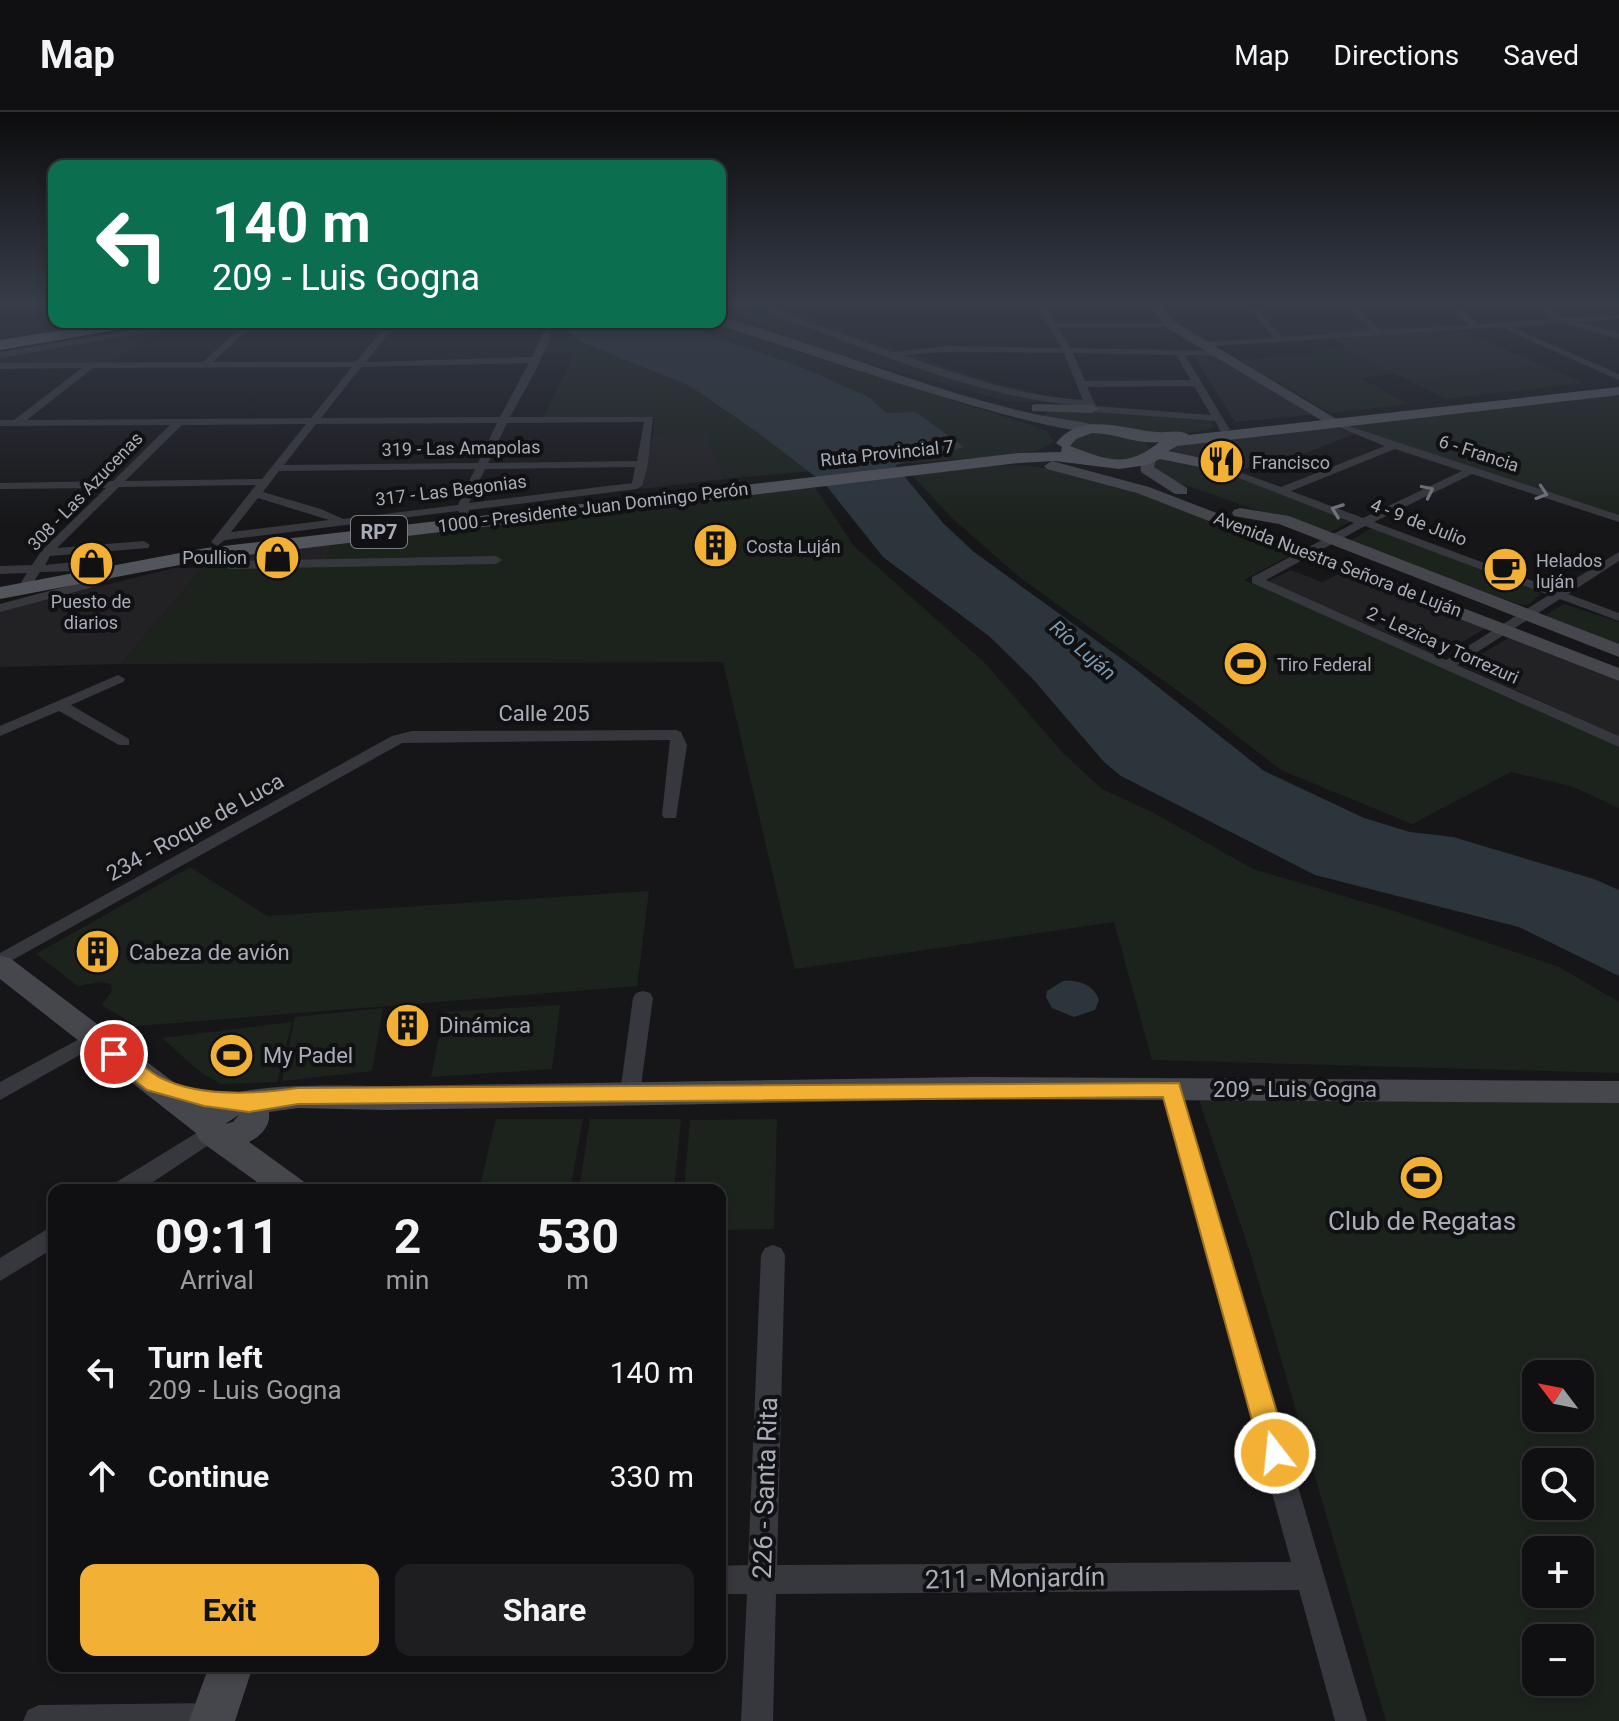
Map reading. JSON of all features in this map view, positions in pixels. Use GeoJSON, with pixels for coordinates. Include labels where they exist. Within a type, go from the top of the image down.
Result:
{"type":"FeatureCollection","features":[{"type":"Feature","properties":{"kind":"main road","name":"RP7"},"geometry":{"type":"LineString","coordinates":[[1333,420],[1221,424],[1166,437],[1099,429],[1079,432],[1066,440],[1071,453],[1102,462],[1122,463],[1154,454],[1175,441],[1619,388]]}},
{"type":"Feature","properties":{"kind":"main road","name":"RP7"},"geometry":{"type":"LineString","coordinates":[[1132,433],[1152,441],[1154,454]]}},
{"type":"Feature","properties":{"kind":"main road","name":"Ruta Provincial 7"},"geometry":{"type":"LineString","coordinates":[[1014,458],[1066,440]]}},
{"type":"Feature","properties":{"kind":"main road"},"geometry":{"type":"LineString","coordinates":[[1154,454],[1205,463]]}},
{"type":"Feature","properties":{"kind":"main road","name":"Ruta Provincial 7"},"geometry":{"type":"LineString","coordinates":[[760,487],[1014,458],[1084,458]]}},
{"type":"Feature","properties":{"kind":"main road"},"geometry":{"type":"LineString","coordinates":[[1014,458],[1052,466]]}},
{"type":"Feature","properties":{"kind":"main road","name":"1000 - Presidente Juan Domingo Perón"},"geometry":{"type":"LineString","coordinates":[[0,593],[109,567],[185,559],[464,514],[760,487]]}},
{"type":"Feature","properties":{"kind":"street"},"geometry":{"type":"LineString","coordinates":[[18,422],[76,377]]}},
{"type":"Feature","properties":{"kind":"street"},"geometry":{"type":"LineString","coordinates":[[206,554],[279,468],[350,377]]}},
{"type":"Feature","properties":{"kind":"street"},"geometry":{"type":"LineString","coordinates":[[464,514],[481,466],[526,377]]}},
{"type":"Feature","properties":{"kind":"street"},"geometry":{"type":"LineString","coordinates":[[897,377],[1059,430],[1066,440]]}},
{"type":"Feature","properties":{"kind":"street"},"geometry":{"type":"LineString","coordinates":[[961,377],[1006,392],[1221,424]]}},
{"type":"Feature","properties":{"kind":"street"},"geometry":{"type":"LineString","coordinates":[[1080,377],[1091,406]]}},
{"type":"Feature","properties":{"kind":"street"},"geometry":{"type":"LineString","coordinates":[[1194,377],[1221,424]]}},
{"type":"Feature","properties":{"kind":"street"},"geometry":{"type":"LineString","coordinates":[[1259,377],[1333,420]]}},
{"type":"Feature","properties":{"kind":"street"},"geometry":{"type":"LineString","coordinates":[[1083,384],[1197,383]]}},
{"type":"Feature","properties":{"kind":"street"},"geometry":{"type":"LineString","coordinates":[[947,393],[1009,406],[1064,409]]}},
{"type":"Feature","properties":{"kind":"street"},"geometry":{"type":"LineString","coordinates":[[1039,419],[1043,412],[1091,406]]}},
{"type":"Feature","properties":{"kind":"street"},"geometry":{"type":"LineString","coordinates":[[1011,413],[1099,429]]}},
{"type":"Feature","properties":{"kind":"street"},"geometry":{"type":"LineString","coordinates":[[0,423],[650,419],[643,464]]}},
{"type":"Feature","properties":{"kind":"street","name":"6 - Francia"},"geometry":{"type":"LineString","coordinates":[[1333,420],[1396,445],[1619,519]]}},
{"type":"Feature","properties":{"kind":"street","name":"308 - Las Azucenas"},"geometry":{"type":"LineString","coordinates":[[23,589],[46,553],[179,422]]}},
{"type":"Feature","properties":{"kind":"street"},"geometry":{"type":"LineString","coordinates":[[1284,490],[1396,445]]}},
{"type":"Feature","properties":{"kind":"street","name":"Avenida Nuestra Señora de Luján"},"geometry":{"type":"LineString","coordinates":[[1154,454],[1146,469],[1237,519],[1283,520],[1321,546],[1516,622],[1619,651]]}},
{"type":"Feature","properties":{"kind":"street","name":"Avenida Nuestra Señora de Luján"},"geometry":{"type":"LineString","coordinates":[[1102,462],[1191,496]]}},
{"type":"Feature","properties":{"kind":"street","name":"4 - 9 de Julio"},"geometry":{"type":"LineString","coordinates":[[1205,463],[1619,617]]}},
{"type":"Feature","properties":{"kind":"street","name":"319 - Las Amapolas"},"geometry":{"type":"LineString","coordinates":[[279,468],[643,464]]}},
{"type":"Feature","properties":{"kind":"street","name":"317 - Las Begonias"},"geometry":{"type":"LineString","coordinates":[[221,537],[340,521],[464,514],[637,486],[643,464]]}},
{"type":"Feature","properties":{"kind":"street","name":"Avenida Nuestra Señora de Luján"},"geometry":{"type":"LineString","coordinates":[[1052,466],[1131,486],[1321,546],[1619,662]]}},
{"type":"Feature","properties":{"kind":"street"},"geometry":{"type":"LineString","coordinates":[[1321,546],[1472,470]]}},
{"type":"Feature","properties":{"kind":"street"},"geometry":{"type":"LineString","coordinates":[[0,486],[267,482]]}},
{"type":"Feature","properties":{"kind":"street"},"geometry":{"type":"LineString","coordinates":[[257,494],[340,521]]}},
{"type":"Feature","properties":{"kind":"street"},"geometry":{"type":"LineString","coordinates":[[1237,519],[1277,534]]}},
{"type":"Feature","properties":{"kind":"street"},"geometry":{"type":"LineString","coordinates":[[46,553],[144,545]]}},
{"type":"Feature","properties":{"kind":"street","name":"2 - Lezica y Torrezuri"},"geometry":{"type":"LineString","coordinates":[[1321,546],[1258,578],[1258,582],[1619,742]]}},
{"type":"Feature","properties":{"kind":"street"},"geometry":{"type":"LineString","coordinates":[[1446,666],[1619,556]]}},
{"type":"Feature","properties":{"kind":"street"},"geometry":{"type":"LineString","coordinates":[[185,559],[232,565],[496,560]]}},
{"type":"Feature","properties":{"kind":"street"},"geometry":{"type":"LineString","coordinates":[[0,570],[109,567]]}},
{"type":"Feature","properties":{"kind":"street"},"geometry":{"type":"LineString","coordinates":[[0,608],[94,583],[109,567]]}},
{"type":"Feature","properties":{"kind":"street","name":"Avenida Nuestra Señora de Luján"},"geometry":{"type":"LineString","coordinates":[[1516,622],[1619,675]]}},
{"type":"Feature","properties":{"kind":"street"},"geometry":{"type":"LineString","coordinates":[[0,732],[118,679]]}},
{"type":"Feature","properties":{"kind":"street"},"geometry":{"type":"LineString","coordinates":[[60,705],[124,742]]}},
{"type":"Feature","properties":{"kind":"street","name":"Calle 205"},"geometry":{"type":"LineString","coordinates":[[412,736],[676,735],[679,745],[670,815]]}},
{"type":"Feature","properties":{"kind":"street","name":"234 - Roque de Luca"},"geometry":{"type":"LineString","coordinates":[[0,963],[397,739],[412,736]]}},
{"type":"Feature","properties":{"kind":"street"},"geometry":{"type":"LineString","coordinates":[[0,963],[284,1184]]}},
{"type":"Feature","properties":{"kind":"street"},"geometry":{"type":"LineString","coordinates":[[630,1093],[643,998]]}},
{"type":"Feature","properties":{"kind":"street"},"geometry":{"type":"LineString","coordinates":[[0,1092],[94,1038]]}},
{"type":"Feature","properties":{"kind":"street"},"geometry":{"type":"LineString","coordinates":[[154,1085],[248,1113],[254,1161]]}},
{"type":"Feature","properties":{"kind":"street"},"geometry":{"type":"LineString","coordinates":[[1171,1089],[1351,1721]]}},
{"type":"Feature","properties":{"kind":"street","name":"209 - Luis Gogna"},"geometry":{"type":"LineString","coordinates":[[213,1131],[240,1134],[248,1113],[298,1096],[386,1098],[1171,1089],[1619,1092]]}},
{"type":"Feature","properties":{"kind":"street"},"geometry":{"type":"LineString","coordinates":[[132,1184],[213,1131]]}},
{"type":"Feature","properties":{"kind":"street"},"geometry":{"type":"LineString","coordinates":[[0,1271],[48,1239]]}},
{"type":"Feature","properties":{"kind":"street","name":"226 - Santa Rita"},"geometry":{"type":"LineString","coordinates":[[757,1721],[773,1255]]}},
{"type":"Feature","properties":{"kind":"street","name":"211 - Monjardín"},"geometry":{"type":"LineString","coordinates":[[726,1580],[1310,1576]]}},
{"type":"Feature","properties":{"kind":"street"},"geometry":{"type":"LineString","coordinates":[[39,1721],[213,1720],[229,1672]]}},
{"type":"Feature","properties":{"kind":"shaded area"},"geometry":{"type":"Polygon","coordinates":[[[563,377],[682,377],[833,469],[725,479],[706,432],[653,435],[654,418],[543,418],[563,377]]]}},
{"type":"Feature","properties":{"kind":"shaded area"},"geometry":{"type":"Polygon","coordinates":[[[735,377],[878,377],[1037,427],[1048,432],[1054,442],[1038,450],[1012,455],[899,464],[891,446],[735,377]]]}},
{"type":"Feature","properties":{"kind":"shaded area"},"geometry":{"type":"Polygon","coordinates":[[[919,377],[974,377],[1076,404],[1006,401],[919,377]]]}},
{"type":"Feature","properties":{"kind":"shaded area"},"geometry":{"type":"Polygon","coordinates":[[[1207,377],[1253,377],[1317,414],[1235,422],[1207,377]]]}},
{"type":"Feature","properties":{"kind":"shaded area"},"geometry":{"type":"Polygon","coordinates":[[[1269,377],[1368,377],[1360,378],[1409,404],[1331,413],[1269,377]]]}},
{"type":"Feature","properties":{"kind":"shaded area"},"geometry":{"type":"Polygon","coordinates":[[[1401,377],[1442,377],[1409,381],[1401,377]]]}},
{"type":"Feature","properties":{"kind":"shaded area"},"geometry":{"type":"Polygon","coordinates":[[[1442,377],[1570,377],[1584,383],[1445,399],[1409,381],[1442,377]]]}},
{"type":"Feature","properties":{"kind":"shaded area"},"geometry":{"type":"Polygon","coordinates":[[[1619,392],[1619,518],[1346,428],[1344,424],[1619,392]]]}},
{"type":"Feature","properties":{"kind":"shaded area"},"geometry":{"type":"Polygon","coordinates":[[[1063,410],[1207,421],[1212,422],[1214,427],[1174,434],[1128,433],[1042,417],[1047,412],[1063,410]]]}},
{"type":"Feature","properties":{"kind":"shaded area"},"geometry":{"type":"Polygon","coordinates":[[[1330,426],[1355,434],[1272,466],[1263,462],[1239,471],[1210,461],[1172,456],[1164,448],[1168,444],[1330,426]]]}},
{"type":"Feature","properties":{"kind":"shaded area"},"geometry":{"type":"Polygon","coordinates":[[[706,431],[725,479],[641,489],[653,435],[706,431]]]}},
{"type":"Feature","properties":{"kind":"shaded area"},"geometry":{"type":"Polygon","coordinates":[[[1091,431],[1145,441],[1150,449],[1131,459],[1121,460],[1070,447],[1068,442],[1091,431]]]}},
{"type":"Feature","properties":{"kind":"shaded area"},"geometry":{"type":"Polygon","coordinates":[[[1158,455],[1204,464],[1352,521],[1326,534],[1156,475],[1148,463],[1158,455]]]}},
{"type":"Feature","properties":{"kind":"shaded area","name":"Tiro Federal"},"geometry":{"type":"Polygon","coordinates":[[[1020,465],[1088,477],[1122,488],[1290,555],[1244,580],[1619,746],[1619,808],[1571,786],[1511,772],[1412,824],[1281,770],[1193,702],[1018,576],[952,518],[912,475],[983,466],[1020,465]]]}},
{"type":"Feature","properties":{"kind":"shaded area"},"geometry":{"type":"Polygon","coordinates":[[[814,486],[854,546],[985,663],[1062,752],[1102,789],[1154,813],[1253,869],[1394,911],[1559,967],[1619,1002],[1619,1073],[1152,1060],[1114,922],[795,969],[723,662],[121,664],[203,568],[324,565],[332,545],[814,486]]]}},
{"type":"Feature","properties":{"kind":"shaded area"},"geometry":{"type":"Polygon","coordinates":[[[1372,528],[1540,592],[1540,595],[1528,605],[1518,604],[1349,541],[1372,528]]]}},
{"type":"Feature","properties":{"kind":"shaded area"},"geometry":{"type":"Polygon","coordinates":[[[332,545],[324,565],[203,568],[209,559],[332,545]]]}},
{"type":"Feature","properties":{"kind":"shaded area"},"geometry":{"type":"Polygon","coordinates":[[[174,568],[203,568],[121,664],[0,667],[0,611],[174,568]]]}},
{"type":"Feature","properties":{"kind":"shaded area"},"geometry":{"type":"Polygon","coordinates":[[[1291,570],[1322,582],[1343,572],[1486,628],[1439,656],[1268,581],[1291,570]]]}},
{"type":"Feature","properties":{"kind":"shaded area"},"geometry":{"type":"Polygon","coordinates":[[[1564,604],[1619,622],[1619,645],[1548,618],[1546,615],[1564,604]]]}},
{"type":"Feature","properties":{"kind":"shaded area"},"geometry":{"type":"Polygon","coordinates":[[[1508,638],[1619,681],[1619,736],[1462,666],[1508,638]]]}},
{"type":"Feature","properties":{"kind":"shaded area"},"geometry":{"type":"Polygon","coordinates":[[[190,867],[267,916],[649,891],[637,986],[136,1026],[102,1005],[112,991],[111,984],[101,982],[78,986],[36,954],[190,867]]]}},
{"type":"Feature","properties":{"kind":"shaded area"},"geometry":{"type":"Polygon","coordinates":[[[560,1005],[552,1069],[431,1077],[444,1012],[560,1005]]]}},
{"type":"Feature","properties":{"kind":"shaded area"},"geometry":{"type":"Polygon","coordinates":[[[383,1008],[372,1071],[282,1081],[295,1017],[383,1008]]]}},
{"type":"Feature","properties":{"kind":"shaded area","name":"My Padel"},"geometry":{"type":"Polygon","coordinates":[[[292,1022],[277,1082],[221,1084],[200,1072],[162,1038],[292,1022]]]}},
{"type":"Feature","properties":{"kind":"shaded area"},"geometry":{"type":"Polygon","coordinates":[[[1199,1100],[1619,1103],[1619,1721],[1386,1721],[1250,1252],[1199,1100]]]}},
{"type":"Feature","properties":{"kind":"shaded area"},"geometry":{"type":"Polygon","coordinates":[[[496,1119],[583,1119],[571,1184],[480,1184],[496,1119]]]}},
{"type":"Feature","properties":{"kind":"shaded area"},"geometry":{"type":"Polygon","coordinates":[[[590,1119],[681,1119],[675,1184],[580,1184],[590,1119]]]}},
{"type":"Feature","properties":{"kind":"shaded area"},"geometry":{"type":"Polygon","coordinates":[[[777,1119],[774,1229],[726,1230],[726,1184],[685,1184],[690,1120],[777,1119]]]}},
{"type":"Feature","properties":{"kind":"water","name":"Río Luján"},"geometry":{"type":"Polygon","coordinates":[[[668,377],[824,377],[870,398],[886,413],[914,412],[920,415],[964,447],[895,465],[943,523],[974,552],[1133,667],[1264,771],[1364,818],[1410,832],[1453,837],[1594,879],[1619,890],[1619,976],[1519,927],[1315,875],[1121,776],[1104,762],[1032,678],[989,636],[883,557],[825,484],[690,386],[668,377]]]}},
{"type":"Feature","properties":{"kind":"water"},"geometry":{"type":"Polygon","coordinates":[[[1063,981],[1079,982],[1093,990],[1099,1000],[1095,1010],[1074,1017],[1052,1008],[1046,997],[1047,991],[1063,981]]]}},
{"type":"Feature","properties":{"kind":"place","name":"Francisco"},"geometry":{"type":"Point","coordinates":[1221,462]}},
{"type":"Feature","properties":{"kind":"place","name":"Costa Luján"},"geometry":{"type":"Point","coordinates":[715,546]}},
{"type":"Feature","properties":{"kind":"place","name":"Poullion"},"geometry":{"type":"Point","coordinates":[278,557]}},
{"type":"Feature","properties":{"kind":"place","name":"Puesto de diarios"},"geometry":{"type":"Point","coordinates":[91,563]}},
{"type":"Feature","properties":{"kind":"place","name":"Helados luján"},"geometry":{"type":"Point","coordinates":[1505,570]}},
{"type":"Feature","properties":{"kind":"place","name":"Tiro Federal"},"geometry":{"type":"Point","coordinates":[1246,664]}},
{"type":"Feature","properties":{"kind":"place","name":"Cabeza de avión"},"geometry":{"type":"Point","coordinates":[98,952]}},
{"type":"Feature","properties":{"kind":"place","name":"Dinámica"},"geometry":{"type":"Point","coordinates":[408,1025]}},
{"type":"Feature","properties":{"kind":"place","name":"My Padel"},"geometry":{"type":"Point","coordinates":[232,1055]}},
{"type":"Feature","properties":{"kind":"place","name":"Club de Regatas"},"geometry":{"type":"Point","coordinates":[1422,1178]}},
{"type":"Feature","properties":{"kind":"route"},"geometry":{"type":"LineString","coordinates":[[114,1054],[154,1085],[204,1098],[249,1104],[298,1096],[386,1098],[975,1088],[1171,1089],[1275,1453]]}}]}
